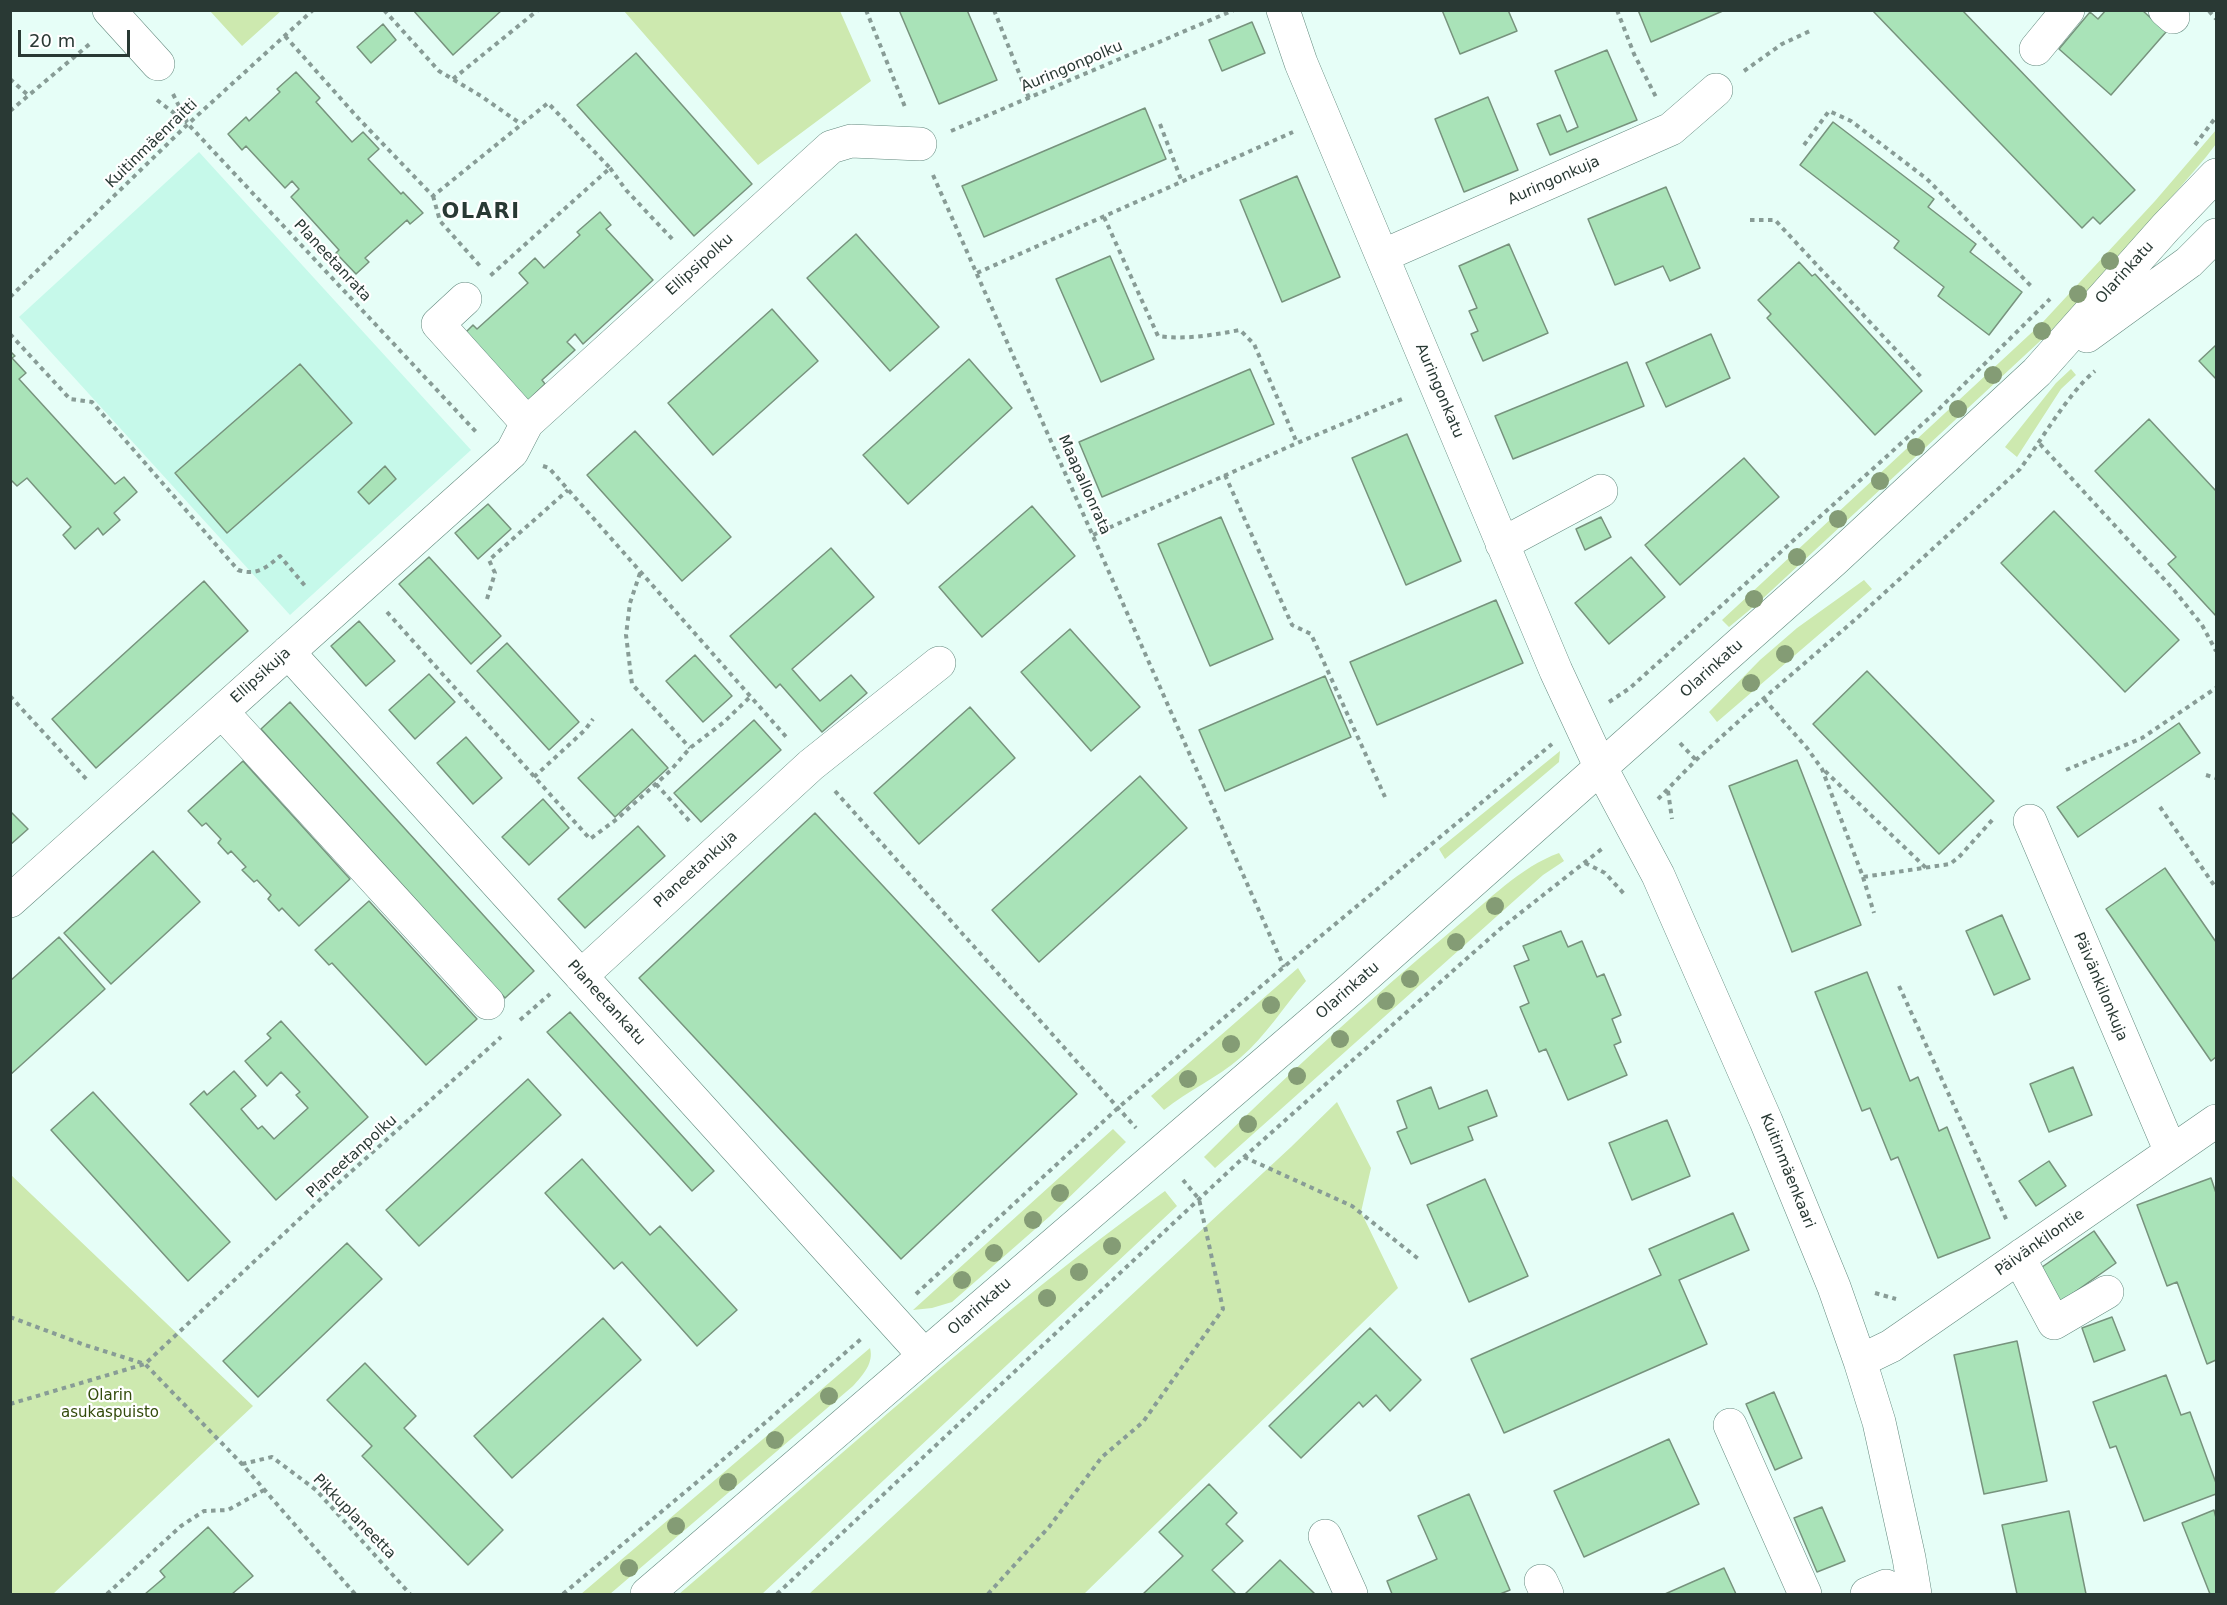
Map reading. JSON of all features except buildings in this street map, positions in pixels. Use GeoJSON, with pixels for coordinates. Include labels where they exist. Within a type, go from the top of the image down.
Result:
{"type":"FeatureCollection","features":[{"type":"Feature","properties":{"kind":"street","name":"Auringonkatu"},"geometry":{"type":"LineString","coordinates":[[1283,10],[1301,63],[1324,119],[1502,543],[1601,768]]}},
{"type":"Feature","properties":{"kind":"street"},"geometry":{"type":"LineString","coordinates":[[2036,49],[2068,10]]}},
{"type":"Feature","properties":{"kind":"street"},"geometry":{"type":"LineString","coordinates":[[104,23],[158,64]]}},
{"type":"Feature","properties":{"kind":"street","name":"Auringonkuja"},"geometry":{"type":"LineString","coordinates":[[1382,256],[1671,129],[1716,90]]}},
{"type":"Feature","properties":{"kind":"street","name":"Ellipsipolku"},"geometry":{"type":"LineString","coordinates":[[512,452],[526,423],[831,147],[851,141],[920,144]]}},
{"type":"Feature","properties":{"kind":"street","name":"Olarinkatu"},"geometry":{"type":"LineString","coordinates":[[647,1594],[1350,990],[1833,561],[2037,372],[2166,227],[2217,175]]}},
{"type":"Feature","properties":{"kind":"street","name":"Olarinkatu"},"geometry":{"type":"LineString","coordinates":[[2037,372],[2189,262],[2217,235]]}},
{"type":"Feature","properties":{"kind":"street"},"geometry":{"type":"LineString","coordinates":[[465,299],[438,324],[526,423]]}},
{"type":"Feature","properties":{"kind":"street","name":"Ellipsikuja"},"geometry":{"type":"LineString","coordinates":[[10,901],[512,452]]}},
{"type":"Feature","properties":{"kind":"street"},"geometry":{"type":"LineString","coordinates":[[1502,543],[1601,491]]}},
{"type":"Feature","properties":{"kind":"street","name":"Planeetankatu"},"geometry":{"type":"LineString","coordinates":[[288,652],[924,1355]]}},
{"type":"Feature","properties":{"kind":"street","name":"Planeetankuja"},"geometry":{"type":"LineString","coordinates":[[578,972],[717,852],[811,765],[939,663]]}},
{"type":"Feature","properties":{"kind":"street"},"geometry":{"type":"LineString","coordinates":[[222,712],[488,1003]]}},
{"type":"Feature","properties":{"kind":"street","name":"Kuitinmäenkaari"},"geometry":{"type":"LineString","coordinates":[[1601,768],[1658,875],[1766,1121],[1834,1287],[1860,1361],[1879,1422],[1909,1558],[1889,1592]]}},
{"type":"Feature","properties":{"kind":"street","name":"Päivänkilonkuja"},"geometry":{"type":"LineString","coordinates":[[2016,818],[2171,1152]]}},
{"type":"Feature","properties":{"kind":"street","name":"Päivänkilontie"},"geometry":{"type":"LineString","coordinates":[[1860,1361],[1891,1346],[2217,1121]]}},
{"type":"Feature","properties":{"kind":"street"},"geometry":{"type":"LineString","coordinates":[[2022,1255],[2025,1269],[2054,1323],[2107,1292]]}},
{"type":"Feature","properties":{"kind":"street"},"geometry":{"type":"LineString","coordinates":[[1730,1425],[1805,1594]]}},
{"type":"Feature","properties":{"kind":"street"},"geometry":{"type":"LineString","coordinates":[[1324,1536],[1351,1594]]}},
{"type":"Feature","properties":{"kind":"path","name":"Kuitinmäenraitti"},"geometry":{"type":"LineString","coordinates":[[10,297],[188,124],[313,10]]}},
{"type":"Feature","properties":{"kind":"path"},"geometry":{"type":"LineString","coordinates":[[384,10],[440,71],[521,124]]}},
{"type":"Feature","properties":{"kind":"path"},"geometry":{"type":"LineString","coordinates":[[453,79],[538,10]]}},
{"type":"Feature","properties":{"kind":"path","name":"Maapallonrata"},"geometry":{"type":"LineString","coordinates":[[866,10],[920,144],[1284,967]]}},
{"type":"Feature","properties":{"kind":"path"},"geometry":{"type":"LineString","coordinates":[[994,10],[1029,98]]}},
{"type":"Feature","properties":{"kind":"path","name":"Auringonpolku"},"geometry":{"type":"LineString","coordinates":[[920,144],[1234,10]]}},
{"type":"Feature","properties":{"kind":"path"},"geometry":{"type":"LineString","coordinates":[[1617,10],[1634,54],[1671,129]]}},
{"type":"Feature","properties":{"kind":"path"},"geometry":{"type":"LineString","coordinates":[[2208,10],[2217,19]]}},
{"type":"Feature","properties":{"kind":"path"},"geometry":{"type":"LineString","coordinates":[[10,111],[29,96],[104,23]]}},
{"type":"Feature","properties":{"kind":"path"},"geometry":{"type":"LineString","coordinates":[[1743,71],[1782,44],[1810,31]]}},
{"type":"Feature","properties":{"kind":"path"},"geometry":{"type":"LineString","coordinates":[[285,36],[358,118],[433,196],[440,221],[481,267]]}},
{"type":"Feature","properties":{"kind":"path","name":"Planeetanrata"},"geometry":{"type":"LineString","coordinates":[[158,64],[188,124],[484,441],[512,452]]}},
{"type":"Feature","properties":{"kind":"path"},"geometry":{"type":"LineString","coordinates":[[10,79],[29,96]]}},
{"type":"Feature","properties":{"kind":"path"},"geometry":{"type":"LineString","coordinates":[[433,196],[548,103],[610,168],[646,212]]}},
{"type":"Feature","properties":{"kind":"path"},"geometry":{"type":"LineString","coordinates":[[1804,145],[1829,111],[1851,121],[1927,180],[2031,286]]}},
{"type":"Feature","properties":{"kind":"path"},"geometry":{"type":"LineString","coordinates":[[2194,145],[2217,117]]}},
{"type":"Feature","properties":{"kind":"path"},"geometry":{"type":"LineString","coordinates":[[977,273],[1324,119]]}},
{"type":"Feature","properties":{"kind":"path"},"geometry":{"type":"LineString","coordinates":[[1160,124],[1182,182]]}},
{"type":"Feature","properties":{"kind":"path"},"geometry":{"type":"LineString","coordinates":[[465,299],[610,168]]}},
{"type":"Feature","properties":{"kind":"path"},"geometry":{"type":"LineString","coordinates":[[1104,217],[1158,336],[1169,338],[1207,336],[1240,330],[1254,344],[1297,443]]}},
{"type":"Feature","properties":{"kind":"path"},"geometry":{"type":"LineString","coordinates":[[1750,220],[1775,220],[1921,377]]}},
{"type":"Feature","properties":{"kind":"path"},"geometry":{"type":"LineString","coordinates":[[563,1594],[890,1316],[1119,1107],[1579,721],[1630,688],[1938,410],[2054,296]]}},
{"type":"Feature","properties":{"kind":"path"},"geometry":{"type":"LineString","coordinates":[[10,334],[70,399],[92,402],[238,570],[250,574],[266,568],[280,555],[311,593]]}},
{"type":"Feature","properties":{"kind":"path"},"geometry":{"type":"LineString","coordinates":[[777,1594],[1244,1157],[1500,929],[1585,863],[1668,791],[1696,760],[1857,618],[2020,469],[2069,401],[2098,369]]}},
{"type":"Feature","properties":{"kind":"path"},"geometry":{"type":"LineString","coordinates":[[1093,535],[1297,443],[1436,385]]}},
{"type":"Feature","properties":{"kind":"path"},"geometry":{"type":"LineString","coordinates":[[2040,444],[2174,590],[2202,625],[2217,651]]}},
{"type":"Feature","properties":{"kind":"path"},"geometry":{"type":"LineString","coordinates":[[1225,475],[1292,626],[1311,634],[1385,796]]}},
{"type":"Feature","properties":{"kind":"path"},"geometry":{"type":"LineString","coordinates":[[487,599],[495,573],[489,560],[568,490]]}},
{"type":"Feature","properties":{"kind":"path"},"geometry":{"type":"LineString","coordinates":[[640,572],[630,603],[626,635],[632,684],[690,748]]}},
{"type":"Feature","properties":{"kind":"path"},"geometry":{"type":"LineString","coordinates":[[363,585],[590,838],[617,819],[656,784],[690,748],[724,722],[750,697]]}},
{"type":"Feature","properties":{"kind":"path"},"geometry":{"type":"LineString","coordinates":[[2066,770],[2142,738],[2217,688]]}},
{"type":"Feature","properties":{"kind":"path"},"geometry":{"type":"LineString","coordinates":[[10,696],[114,808]]}},
{"type":"Feature","properties":{"kind":"path"},"geometry":{"type":"LineString","coordinates":[[1764,699],[1807,748],[1822,769],[1926,868]]}},
{"type":"Feature","properties":{"kind":"path"},"geometry":{"type":"LineString","coordinates":[[534,777],[585,730],[593,719]]}},
{"type":"Feature","properties":{"kind":"path"},"geometry":{"type":"LineString","coordinates":[[1822,769],[1863,877],[1874,913]]}},
{"type":"Feature","properties":{"kind":"path"},"geometry":{"type":"LineString","coordinates":[[2206,775],[2217,778]]}},
{"type":"Feature","properties":{"kind":"path"},"geometry":{"type":"LineString","coordinates":[[656,784],[717,852]]}},
{"type":"Feature","properties":{"kind":"path"},"geometry":{"type":"LineString","coordinates":[[2160,807],[2217,888]]}},
{"type":"Feature","properties":{"kind":"path"},"geometry":{"type":"LineString","coordinates":[[1863,877],[1950,864],[1995,818],[2016,818]]}},
{"type":"Feature","properties":{"kind":"path"},"geometry":{"type":"LineString","coordinates":[[517,1023],[578,972]]}},
{"type":"Feature","properties":{"kind":"path"},"geometry":{"type":"LineString","coordinates":[[1899,986],[2022,1255]]}},
{"type":"Feature","properties":{"kind":"path","name":"Planeetanpolku"},"geometry":{"type":"LineString","coordinates":[[146,1364],[326,1195],[509,1030]]}},
{"type":"Feature","properties":{"kind":"path"},"geometry":{"type":"LineString","coordinates":[[1244,1157],[1352,1206],[1420,1261]]}},
{"type":"Feature","properties":{"kind":"path"},"geometry":{"type":"LineString","coordinates":[[988,1594],[1049,1527],[1102,1458],[1143,1422],[1223,1309],[1199,1199]]}},
{"type":"Feature","properties":{"kind":"path"},"geometry":{"type":"LineString","coordinates":[[10,1317],[146,1364],[242,1464],[355,1594]]}},
{"type":"Feature","properties":{"kind":"path"},"geometry":{"type":"LineString","coordinates":[[10,1404],[146,1364]]}},
{"type":"Feature","properties":{"kind":"path","name":"Pikkuplaneetta"},"geometry":{"type":"LineString","coordinates":[[242,1464],[272,1457],[316,1490],[410,1594]]}},
{"type":"Feature","properties":{"kind":"path"},"geometry":{"type":"LineString","coordinates":[[107,1594],[181,1526],[204,1511],[228,1510],[264,1490]]}},
{"type":"Feature","properties":{"kind":"shaded area"},"geometry":{"type":"Polygon","coordinates":[[[199,152],[471,450],[290,615],[19,317],[199,152]]]}},
{"type":"Feature","properties":{"kind":"green space"},"geometry":{"type":"Polygon","coordinates":[[[210,11],[281,11],[242,46],[210,11]]]}},
{"type":"Feature","properties":{"kind":"green space"},"geometry":{"type":"Polygon","coordinates":[[[624,11],[840,11],[871,81],[758,165],[624,11]]]}},
{"type":"Feature","properties":{"kind":"green space"},"geometry":{"type":"Polygon","coordinates":[[[2216,130],[2216,144],[2206,157],[2142,232],[2052,330],[1758,603],[1729,627],[1722,620],[2042,323],[2155,201],[2216,130]]]}},
{"type":"Feature","properties":{"kind":"green space"},"geometry":{"type":"Polygon","coordinates":[[[2071,369],[2076,375],[2061,389],[2017,457],[2005,447],[2056,383],[2071,369]]]}},
{"type":"Feature","properties":{"kind":"green space"},"geometry":{"type":"Polygon","coordinates":[[[1864,580],[1872,589],[1717,722],[1709,712],[1760,660],[1797,628],[1864,580]]]}},
{"type":"Feature","properties":{"kind":"green space"},"geometry":{"type":"Polygon","coordinates":[[[1560,751],[1559,762],[1445,859],[1439,849],[1560,751]]]}},
{"type":"Feature","properties":{"kind":"green space"},"geometry":{"type":"Polygon","coordinates":[[[1559,853],[1564,861],[1543,875],[1215,1168],[1204,1157],[1359,1010],[1492,896],[1531,867],[1559,853]]]}},
{"type":"Feature","properties":{"kind":"green space"},"geometry":{"type":"Polygon","coordinates":[[[1298,968],[1306,981],[1258,1040],[1231,1065],[1164,1110],[1151,1096],[1298,968]]]}},
{"type":"Feature","properties":{"kind":"green space"},"geometry":{"type":"Polygon","coordinates":[[[1337,1102],[1371,1168],[1361,1212],[1398,1288],[1084,1594],[809,1594],[1291,1147],[1337,1102]]]}},
{"type":"Feature","properties":{"kind":"green space"},"geometry":{"type":"Polygon","coordinates":[[[1113,1129],[1126,1142],[1050,1216],[952,1302],[932,1308],[913,1310],[1113,1129]]]}},
{"type":"Feature","properties":{"kind":"green space","name":"Olarin asukaspuisto"},"geometry":{"type":"Polygon","coordinates":[[[10,1174],[253,1406],[53,1594],[11,1594],[10,1174]]]}},
{"type":"Feature","properties":{"kind":"green space"},"geometry":{"type":"Polygon","coordinates":[[[1165,1191],[1177,1206],[762,1594],[679,1594],[978,1337],[1039,1287],[1165,1191]]]}},
{"type":"Feature","properties":{"kind":"green space"},"geometry":{"type":"Polygon","coordinates":[[[870,1348],[869,1364],[853,1386],[610,1594],[581,1594],[870,1348]]]}},
{"type":"Feature","properties":{"kind":"district","name":"OLARI"},"geometry":{"type":"Point","coordinates":[481,213]}}]}
